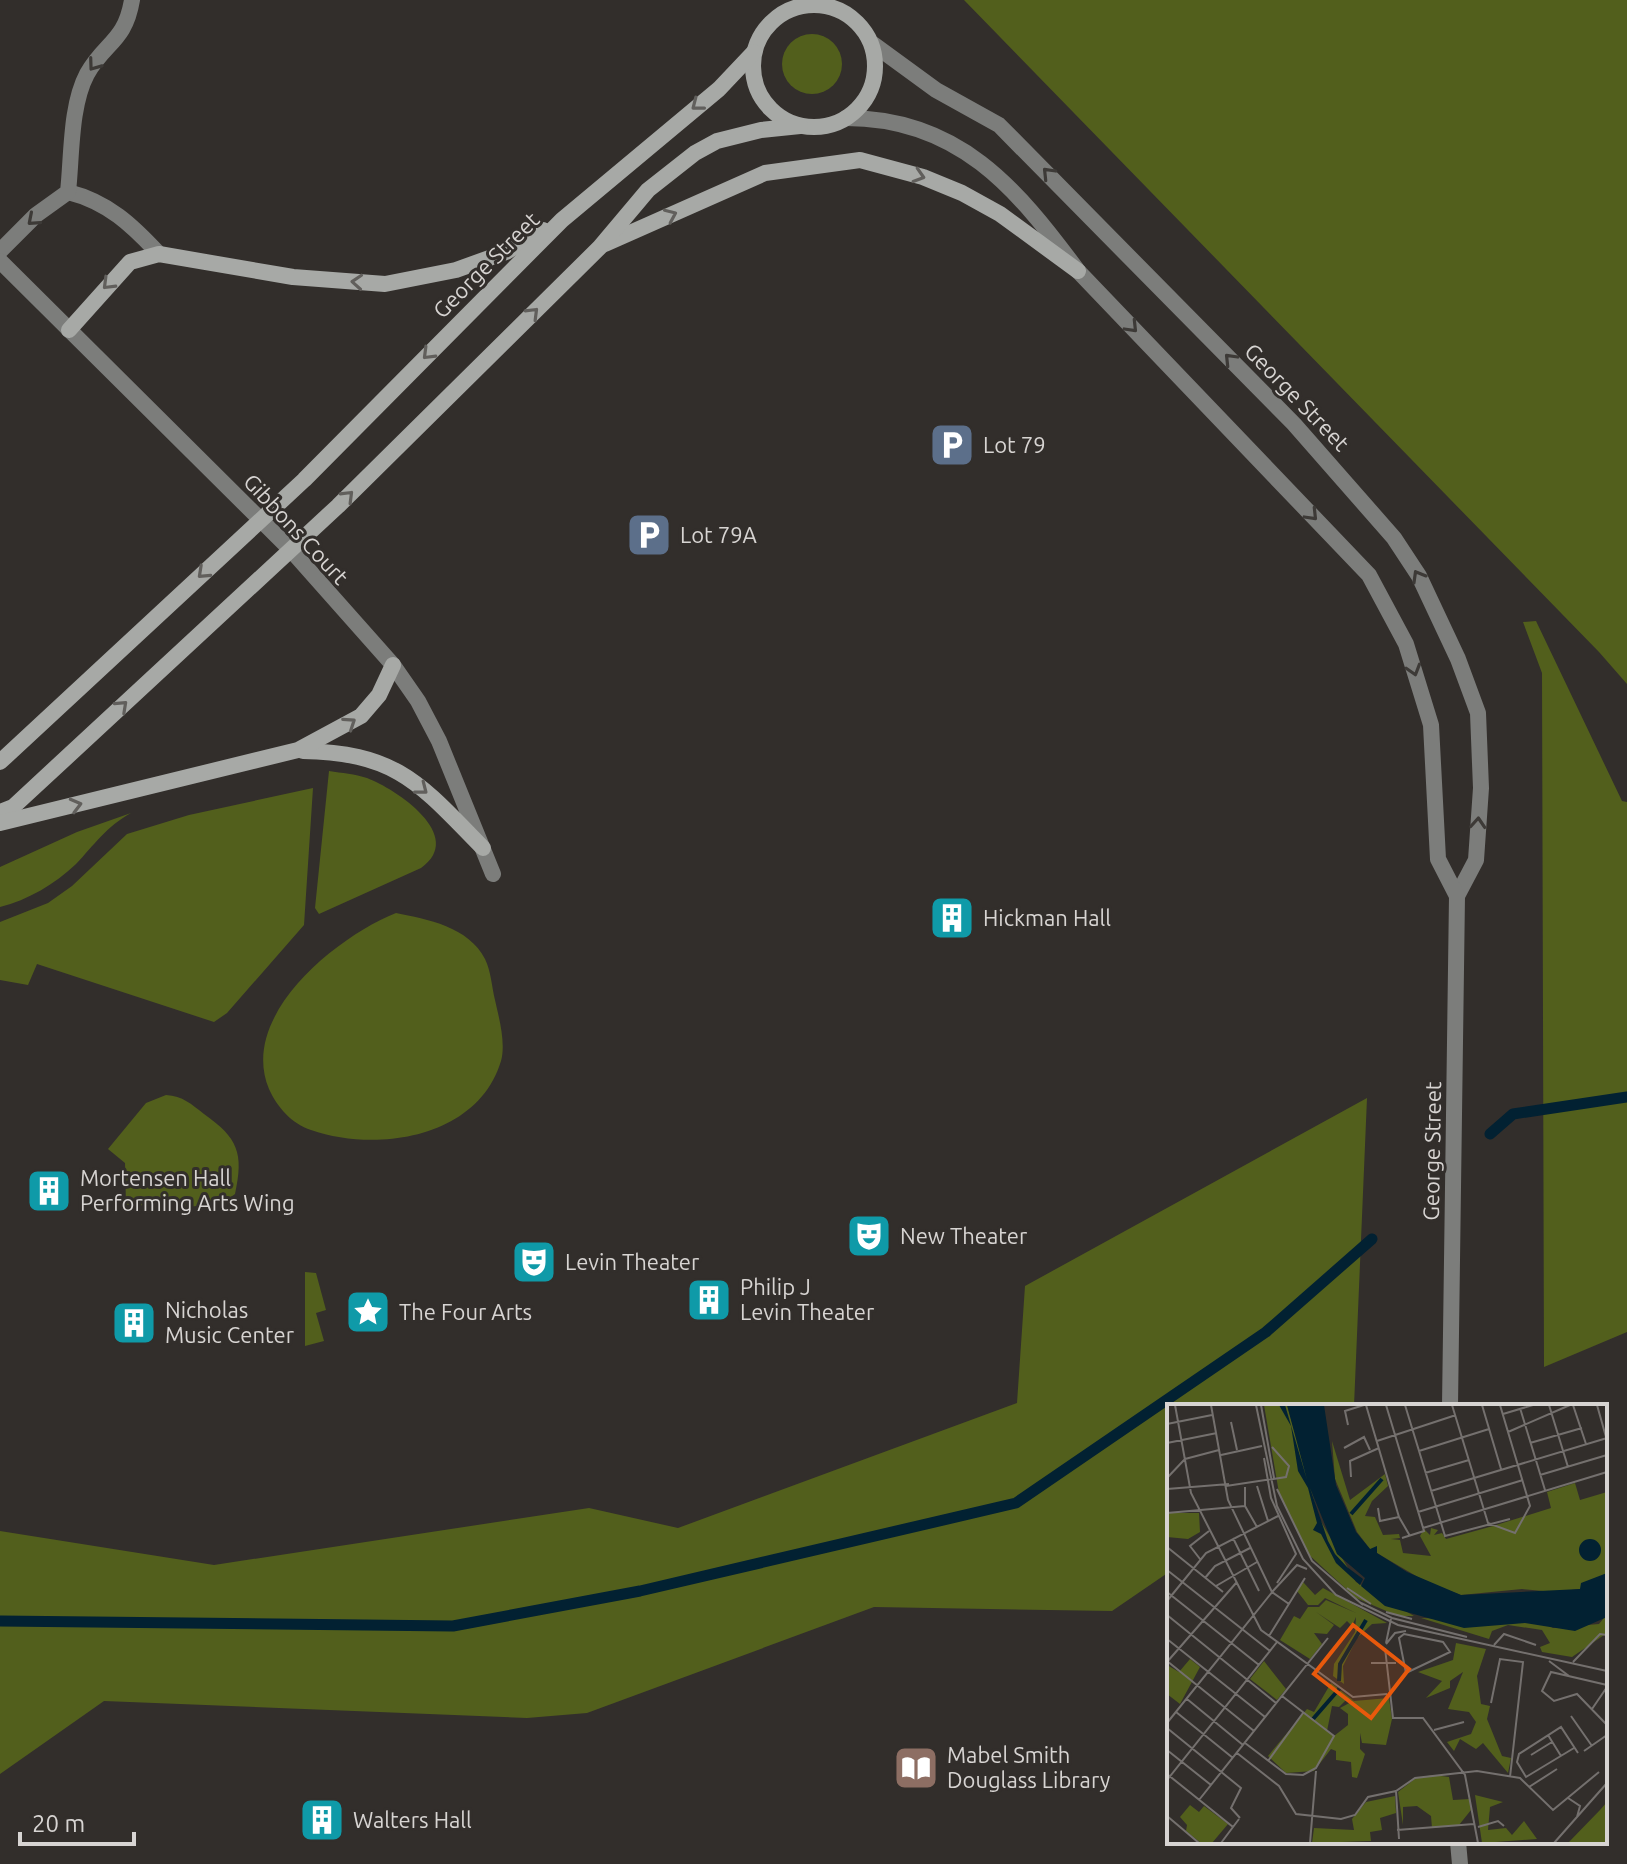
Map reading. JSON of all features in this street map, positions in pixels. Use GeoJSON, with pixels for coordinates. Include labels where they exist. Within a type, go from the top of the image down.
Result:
{"type":"FeatureCollection","features":[{"type":"Feature","properties":{"kind":"main road"},"geometry":{"type":"LineString","coordinates":[[0,812],[13,807],[291,550],[600,247],[648,190],[695,153],[739,134],[800,126],[821,127],[846,118],[871,89],[873,44],[841,5],[810,5],[782,13],[759,37],[753,72],[763,100],[775,113],[800,126]]}},
{"type":"Feature","properties":{"kind":"main road","name":"George Street"},"geometry":{"type":"LineString","coordinates":[[0,762],[261,520],[562,220],[719,89],[754,52]]}},
{"type":"Feature","properties":{"kind":"main road"},"geometry":{"type":"LineString","coordinates":[[600,247],[765,173],[860,160],[923,177],[962,193],[1000,214],[1078,271]]}},
{"type":"Feature","properties":{"kind":"main road"},"geometry":{"type":"LineString","coordinates":[[69,330],[130,262],[159,254],[293,277],[385,284],[456,270],[506,252],[562,220]]}},
{"type":"Feature","properties":{"kind":"main road"},"geometry":{"type":"LineString","coordinates":[[0,823],[298,750],[335,733],[361,716],[379,695],[393,665]]}},
{"type":"Feature","properties":{"kind":"main road"},"geometry":{"type":"LineString","coordinates":[[298,750],[353,754],[389,764],[430,794],[483,848]]}},
{"type":"Feature","properties":{"kind":"street"},"geometry":{"type":"LineString","coordinates":[[0,251],[36,215],[68,192],[80,93],[87,75],[118,40],[128,21],[132,0]]}},
{"type":"Feature","properties":{"kind":"street","name":"George Street"},"geometry":{"type":"LineString","coordinates":[[873,44],[936,90],[999,125],[1366,501],[1426,589],[1478,713],[1481,788],[1476,860],[1457,896],[1450,1404]]}},
{"type":"Feature","properties":{"kind":"street","name":"George Street"},"geometry":{"type":"LineString","coordinates":[[846,118],[879,118],[908,124],[941,136],[987,166],[1046,227],[1078,271],[1369,575],[1406,644],[1431,725],[1438,859],[1457,896]]}},
{"type":"Feature","properties":{"kind":"street"},"geometry":{"type":"LineString","coordinates":[[68,192],[95,201],[126,220],[159,254]]}},
{"type":"Feature","properties":{"kind":"street","name":"Gibbons Court"},"geometry":{"type":"LineString","coordinates":[[0,261],[291,550],[393,665],[439,741],[493,874]]}},
{"type":"Feature","properties":{"kind":"street"},"geometry":{"type":"LineString","coordinates":[[1458,1844],[1460,1864]]}},
{"type":"Feature","properties":{"kind":"green space"},"geometry":{"type":"Polygon","coordinates":[[[964,0],[1627,0],[1627,684],[1599,652],[964,0]]]}},
{"type":"Feature","properties":{"kind":"green space"},"geometry":{"type":"Polygon","coordinates":[[[812,34],[833,43],[842,64],[833,85],[812,94],[791,85],[782,64],[791,43],[812,34]]]}},
{"type":"Feature","properties":{"kind":"green space"},"geometry":{"type":"Polygon","coordinates":[[[1536,621],[1622,801],[1627,802],[1627,1332],[1544,1367],[1542,673],[1523,622],[1536,621]]]}},
{"type":"Feature","properties":{"kind":"green space"},"geometry":{"type":"Polygon","coordinates":[[[329,771],[367,778],[394,792],[422,815],[432,828],[436,842],[433,855],[421,868],[319,914],[315,908],[329,771]]]}},
{"type":"Feature","properties":{"kind":"green space"},"geometry":{"type":"Polygon","coordinates":[[[313,788],[304,925],[227,1013],[214,1022],[37,964],[28,985],[0,980],[0,922],[48,903],[72,886],[127,834],[189,815],[313,788]]]}},
{"type":"Feature","properties":{"kind":"green space"},"geometry":{"type":"Polygon","coordinates":[[[131,813],[108,830],[59,878],[31,896],[0,907],[0,867],[77,832],[131,813]]]}},
{"type":"Feature","properties":{"kind":"green space"},"geometry":{"type":"Polygon","coordinates":[[[396,913],[446,926],[478,948],[489,969],[500,1022],[501,1061],[489,1087],[471,1108],[448,1123],[422,1133],[394,1139],[365,1140],[311,1130],[286,1114],[269,1089],[263,1061],[268,1034],[280,1007],[322,959],[347,940],[396,913]]]}},
{"type":"Feature","properties":{"kind":"green space"},"geometry":{"type":"Polygon","coordinates":[[[166,1095],[191,1104],[231,1139],[236,1148],[239,1168],[235,1194],[213,1204],[198,1206],[126,1205],[125,1163],[108,1149],[146,1103],[166,1095]]]}},
{"type":"Feature","properties":{"kind":"green space"},"geometry":{"type":"Polygon","coordinates":[[[1367,1098],[1354,1404],[1167,1404],[1167,1573],[1112,1611],[874,1607],[587,1713],[527,1718],[104,1701],[0,1774],[0,1531],[214,1565],[589,1508],[678,1528],[1017,1403],[1025,1286],[1367,1098]]]}},
{"type":"Feature","properties":{"kind":"green space"},"geometry":{"type":"Polygon","coordinates":[[[305,1272],[316,1273],[326,1310],[316,1313],[324,1341],[305,1346],[305,1272]]]}},
{"type":"Feature","properties":{"kind":"waterway"},"geometry":{"type":"LineString","coordinates":[[1490,1134],[1513,1114],[1627,1097]]}},
{"type":"Feature","properties":{"kind":"waterway"},"geometry":{"type":"LineString","coordinates":[[0,1621],[453,1626],[640,1591],[1016,1503],[1266,1332],[1372,1239]]}},
{"type":"Feature","properties":{"kind":"place","name":"Lot 79"},"geometry":{"type":"Point","coordinates":[952,445]}},
{"type":"Feature","properties":{"kind":"place","name":"Lot 79A"},"geometry":{"type":"Point","coordinates":[649,535]}},
{"type":"Feature","properties":{"kind":"place","name":"Hickman Hall"},"geometry":{"type":"Point","coordinates":[952,918]}},
{"type":"Feature","properties":{"kind":"place","name":"Mortensen Hall Performing Arts Wing"},"geometry":{"type":"Point","coordinates":[49,1191]}},
{"type":"Feature","properties":{"kind":"place","name":"New Theater"},"geometry":{"type":"Point","coordinates":[869,1236]}},
{"type":"Feature","properties":{"kind":"place","name":"Levin Theater"},"geometry":{"type":"Point","coordinates":[534,1262]}},
{"type":"Feature","properties":{"kind":"place","name":"Philip J Levin Theater"},"geometry":{"type":"Point","coordinates":[709,1300]}},
{"type":"Feature","properties":{"kind":"place","name":"The Four Arts"},"geometry":{"type":"Point","coordinates":[368,1312]}},
{"type":"Feature","properties":{"kind":"place","name":"Nicholas Music Center"},"geometry":{"type":"Point","coordinates":[134,1323]}},
{"type":"Feature","properties":{"kind":"place","name":"Mabel Smith Douglass Library"},"geometry":{"type":"Point","coordinates":[916,1768]}},
{"type":"Feature","properties":{"kind":"place","name":"Walters Hall"},"geometry":{"type":"Point","coordinates":[322,1820]}}]}
